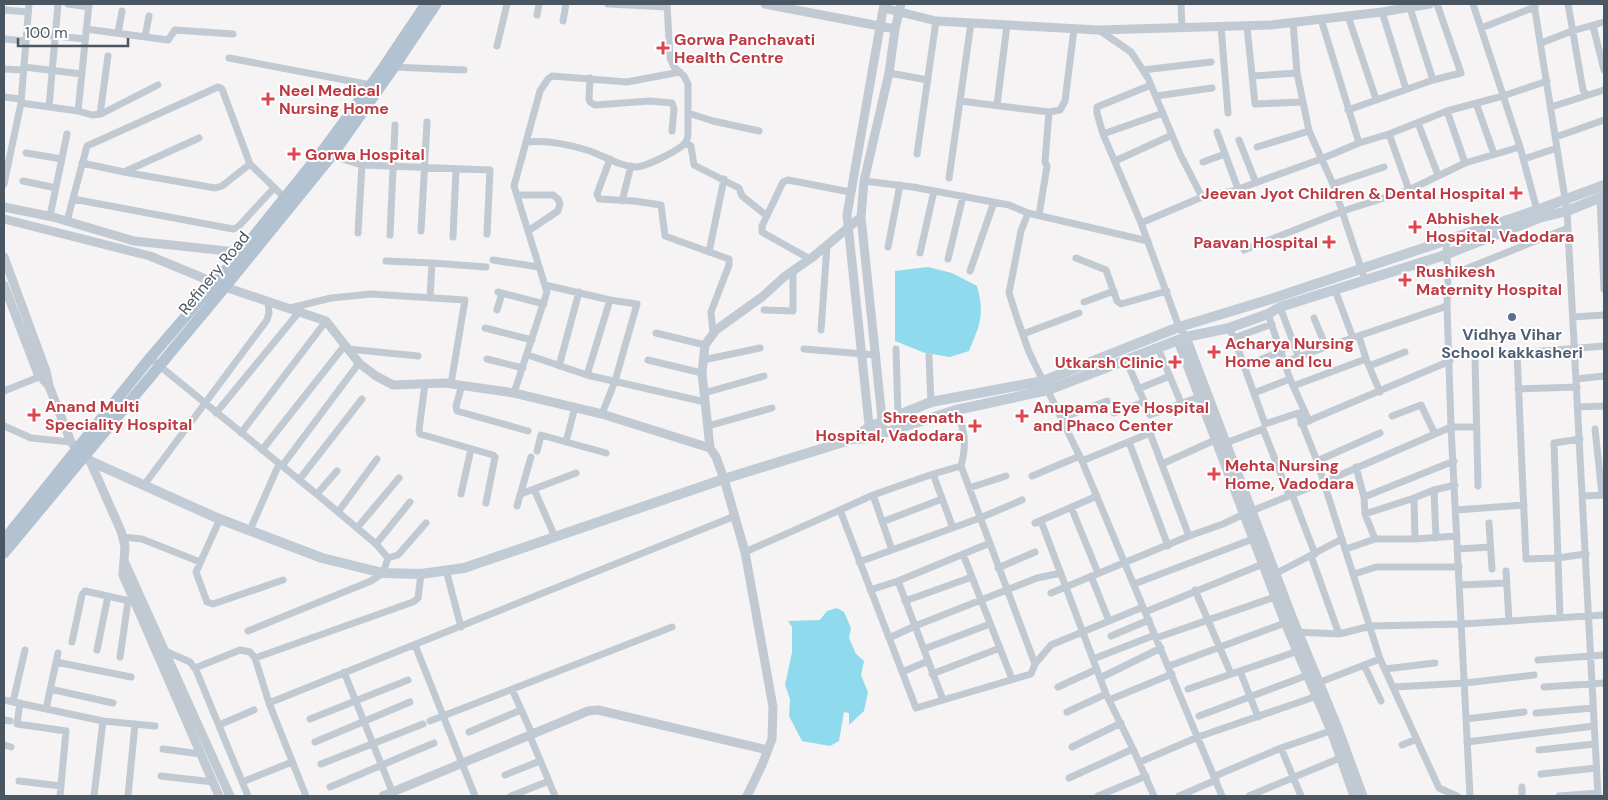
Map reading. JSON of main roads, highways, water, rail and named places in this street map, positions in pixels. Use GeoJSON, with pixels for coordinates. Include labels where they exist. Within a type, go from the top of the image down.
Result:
{"type":"FeatureCollection","features":[{"type":"Feature","properties":{"kind":"main road","name":"Refinery Road"},"geometry":{"type":"LineString","coordinates":[[246,253],[284,198],[329,150],[371,85],[389,67],[426,4]]}},
{"type":"Feature","properties":{"kind":"main road","name":"Refinery Road"},"geometry":{"type":"LineString","coordinates":[[4,540],[246,253],[329,150],[436,4]]}},
{"type":"Feature","properties":{"kind":"main road"},"geometry":{"type":"LineString","coordinates":[[80,452],[144,486],[220,519],[322,558],[383,573],[421,574],[464,568],[724,479],[853,439],[869,432],[882,422],[931,402],[1046,385],[1179,326],[1271,299],[1361,269],[1537,210],[1604,184]]}},
{"type":"Feature","properties":{"kind":"main road"},"geometry":{"type":"LineString","coordinates":[[869,432],[884,433],[956,410],[1046,385],[1126,360],[1182,339],[1231,333],[1280,307],[1447,254],[1539,218],[1567,211],[1602,197]]}},
{"type":"Feature","properties":{"kind":"main road","name":"Refinery Road"},"geometry":{"type":"LineString","coordinates":[[4,553],[80,452]]}},
{"type":"Feature","properties":{"kind":"water"},"geometry":{"type":"Polygon","coordinates":[[[928,267],[952,273],[977,286],[981,312],[976,334],[969,351],[950,357],[925,353],[895,341],[895,271],[928,267]]]}},
{"type":"Feature","properties":{"kind":"water"},"geometry":{"type":"Polygon","coordinates":[[[837,608],[844,612],[851,628],[849,638],[856,654],[864,661],[861,675],[868,692],[864,711],[849,725],[849,713],[844,712],[839,741],[830,746],[802,741],[789,716],[790,699],[785,685],[792,652],[792,627],[788,621],[820,620],[827,611],[837,608]]]}},
{"type":"Feature","properties":{"kind":"place","name":"Gorwa Panchavati Health Centre"},"geometry":{"type":"Point","coordinates":[663,48]}},
{"type":"Feature","properties":{"kind":"place","name":"Neel Medical Nursing Home"},"geometry":{"type":"Point","coordinates":[268,99]}},
{"type":"Feature","properties":{"kind":"place","name":"Gorwa Hospital"},"geometry":{"type":"Point","coordinates":[294,154]}},
{"type":"Feature","properties":{"kind":"place","name":"Jeevan Jyot Children & Dental Hospital"},"geometry":{"type":"Point","coordinates":[1516,193]}},
{"type":"Feature","properties":{"kind":"place","name":"Abhishek Hospital, Vadodara"},"geometry":{"type":"Point","coordinates":[1415,227]}},
{"type":"Feature","properties":{"kind":"place","name":"Paavan Hospital"},"geometry":{"type":"Point","coordinates":[1329,242]}},
{"type":"Feature","properties":{"kind":"place","name":"Rushikesh Maternity Hospital"},"geometry":{"type":"Point","coordinates":[1405,280]}},
{"type":"Feature","properties":{"kind":"place","name":"Vidhya Vihar School kakkasheri"},"geometry":{"type":"Point","coordinates":[1512,317]}},
{"type":"Feature","properties":{"kind":"place","name":"Acharya Nursing Home and Icu"},"geometry":{"type":"Point","coordinates":[1214,352]}},
{"type":"Feature","properties":{"kind":"place","name":"Utkarsh Clinic"},"geometry":{"type":"Point","coordinates":[1175,362]}},
{"type":"Feature","properties":{"kind":"place","name":"Anand Multi Speciality Hospital"},"geometry":{"type":"Point","coordinates":[34,415]}},
{"type":"Feature","properties":{"kind":"place","name":"Anupama Eye Hospital and Phaco Center"},"geometry":{"type":"Point","coordinates":[1022,416]}},
{"type":"Feature","properties":{"kind":"place","name":"Shreenath Hospital, Vadodara"},"geometry":{"type":"Point","coordinates":[975,426]}},
{"type":"Feature","properties":{"kind":"place","name":"Mehta Nursing Home, Vadodara"},"geometry":{"type":"Point","coordinates":[1214,474]}}]}
